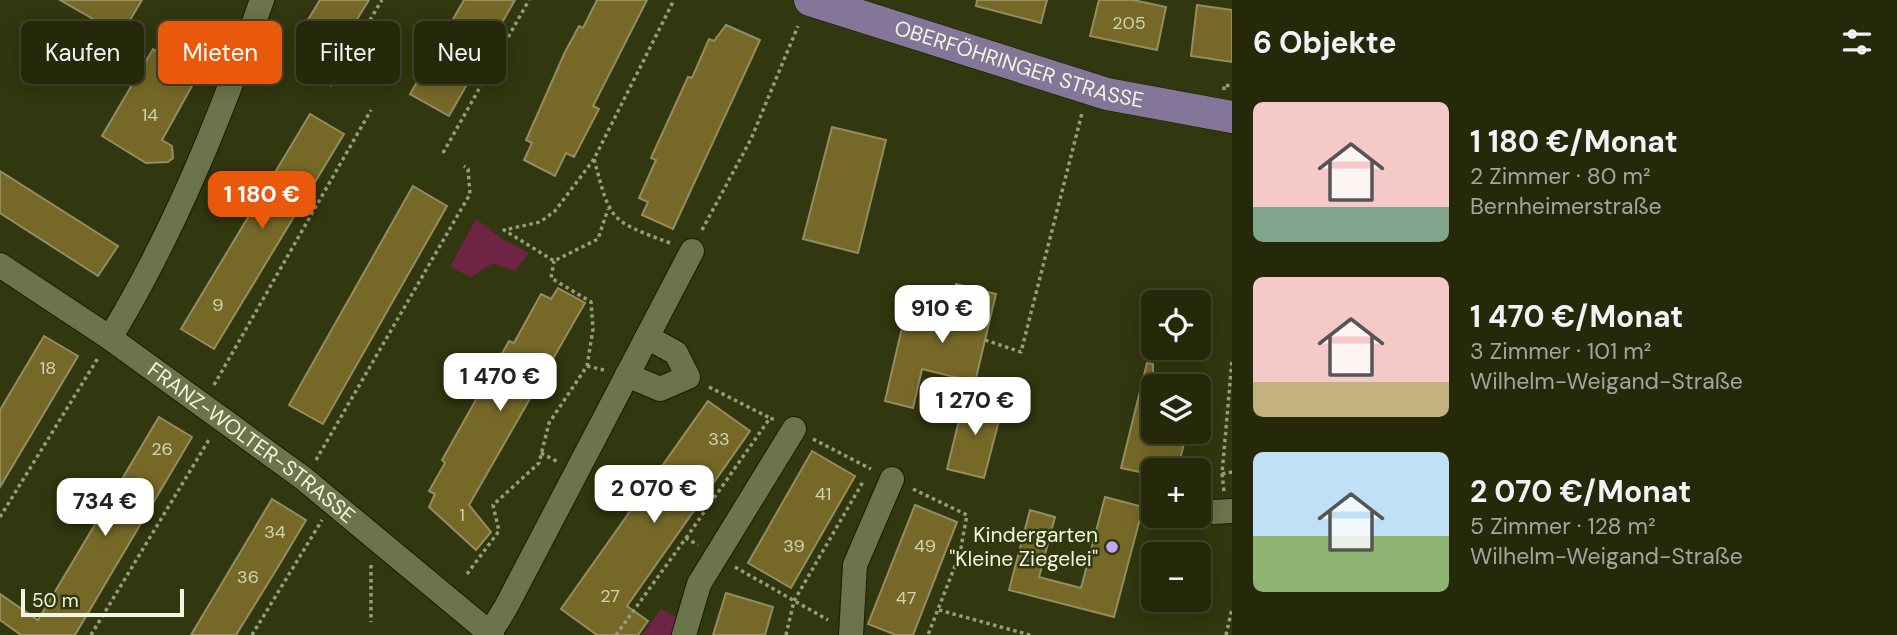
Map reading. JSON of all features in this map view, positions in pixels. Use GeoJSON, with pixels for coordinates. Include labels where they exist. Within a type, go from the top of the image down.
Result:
{"type":"FeatureCollection","features":[{"type":"Feature","properties":{"kind":"main road","name":"OBERFÖHRINGER STRASSE"},"geometry":{"type":"LineString","coordinates":[[804,13],[1107,94],[1232,117]]}},
{"type":"Feature","properties":{"kind":"street"},"geometry":{"type":"LineString","coordinates":[[110,338],[192,182],[218,122],[262,0]]}},
{"type":"Feature","properties":{"kind":"street"},"geometry":{"type":"LineString","coordinates":[[491,634],[692,251]]}},
{"type":"Feature","properties":{"kind":"street","name":"FRANZ-WOLTER-STRASSE"},"geometry":{"type":"LineString","coordinates":[[0,265],[110,338],[303,478],[491,634]]}},
{"type":"Feature","properties":{"kind":"street"},"geometry":{"type":"LineString","coordinates":[[627,375],[660,389],[688,377],[676,353],[647,337]]}},
{"type":"Feature","properties":{"kind":"street"},"geometry":{"type":"LineString","coordinates":[[684,635],[699,584],[793,429]]}},
{"type":"Feature","properties":{"kind":"street"},"geometry":{"type":"LineString","coordinates":[[851,635],[855,565],[892,479]]}},
{"type":"Feature","properties":{"kind":"path"},"geometry":{"type":"LineString","coordinates":[[330,86],[382,0]]}},
{"type":"Feature","properties":{"kind":"path"},"geometry":{"type":"LineString","coordinates":[[443,153],[529,0]]}},
{"type":"Feature","properties":{"kind":"path"},"geometry":{"type":"LineString","coordinates":[[554,261],[504,230],[540,222],[555,211],[594,159],[674,0]]}},
{"type":"Feature","properties":{"kind":"path"},"geometry":{"type":"LineString","coordinates":[[594,159],[608,209],[626,227],[692,251],[751,139],[804,13]]}},
{"type":"Feature","properties":{"kind":"path"},"geometry":{"type":"LineString","coordinates":[[1224,85],[1232,86]]}},
{"type":"Feature","properties":{"kind":"path"},"geometry":{"type":"LineString","coordinates":[[91,635],[213,412],[371,110]]}},
{"type":"Feature","properties":{"kind":"path"},"geometry":{"type":"LineString","coordinates":[[985,340],[1021,352],[1082,113]]}},
{"type":"Feature","properties":{"kind":"path"},"geometry":{"type":"LineString","coordinates":[[303,478],[320,454],[470,194],[468,169],[464,166]]}},
{"type":"Feature","properties":{"kind":"path"},"geometry":{"type":"LineString","coordinates":[[554,261],[598,239],[608,209]]}},
{"type":"Feature","properties":{"kind":"path"},"geometry":{"type":"LineString","coordinates":[[467,574],[499,531],[493,505],[538,463],[549,422],[587,366],[593,329],[591,302],[551,278],[554,261]]}},
{"type":"Feature","properties":{"kind":"path"},"geometry":{"type":"LineString","coordinates":[[0,517],[110,338]]}},
{"type":"Feature","properties":{"kind":"path"},"geometry":{"type":"LineString","coordinates":[[1225,511],[1222,474],[1232,360]]}},
{"type":"Feature","properties":{"kind":"path"},"geometry":{"type":"LineString","coordinates":[[688,377],[770,418]]}},
{"type":"Feature","properties":{"kind":"path"},"geometry":{"type":"LineString","coordinates":[[786,635],[794,601],[871,468],[967,514],[960,553],[928,635]]}},
{"type":"Feature","properties":{"kind":"path"},"geometry":{"type":"LineString","coordinates":[[1222,474],[1232,472]]}},
{"type":"Feature","properties":{"kind":"path"},"geometry":{"type":"LineString","coordinates":[[251,635],[333,502]]}},
{"type":"Feature","properties":{"kind":"path"},"geometry":{"type":"LineString","coordinates":[[370,532],[371,622]]}},
{"type":"Feature","properties":{"kind":"path"},"geometry":{"type":"LineString","coordinates":[[1226,635],[1232,609]]}},
{"type":"Feature","properties":{"kind":"path"},"geometry":{"type":"LineString","coordinates":[[939,610],[1030,635]]}},
{"type":"Feature","properties":{"kind":"shaded area"},"geometry":{"type":"Polygon","coordinates":[[[476,219],[504,240],[529,253],[515,271],[493,263],[471,277],[450,267],[476,219]]]}},
{"type":"Feature","properties":{"kind":"shaded area"},"geometry":{"type":"Polygon","coordinates":[[[661,609],[677,618],[672,635],[642,635],[661,609]]]}},
{"type":"Feature","properties":{"kind":"building"},"geometry":{"type":"Polygon","coordinates":[[[60,0],[142,0],[129,21],[97,21],[60,0]]]}},
{"type":"Feature","properties":{"kind":"building"},"geometry":{"type":"Polygon","coordinates":[[[320,0],[369,0],[356,21],[307,21],[320,0]]]}},
{"type":"Feature","properties":{"kind":"building"},"geometry":{"type":"Polygon","coordinates":[[[464,0],[515,0],[503,21],[452,21],[464,0]]]}},
{"type":"Feature","properties":{"kind":"building"},"geometry":{"type":"Polygon","coordinates":[[[597,0],[647,0],[593,106],[599,109],[574,157],[566,153],[555,176],[524,160],[532,143],[526,140],[565,52],[579,26],[583,28],[597,0]]]}},
{"type":"Feature","properties":{"kind":"building"},"geometry":{"type":"Polygon","coordinates":[[[977,0],[1047,0],[1041,23],[976,6],[977,0]]]}},
{"type":"Feature","properties":{"kind":"building"},"geometry":{"type":"Polygon","coordinates":[[[1099,0],[1133,0],[1166,7],[1157,50],[1090,36],[1099,0]]]}},
{"type":"Feature","properties":{"kind":"building"},"geometry":{"type":"Polygon","coordinates":[[[1197,5],[1232,10],[1232,62],[1191,56],[1197,5]]]}},
{"type":"Feature","properties":{"kind":"building"},"geometry":{"type":"Polygon","coordinates":[[[726,25],[760,40],[673,229],[642,215],[648,202],[639,198],[656,160],[651,158],[688,77],[692,78],[709,39],[714,41],[726,25]]]}},
{"type":"Feature","properties":{"kind":"building"},"geometry":{"type":"Polygon","coordinates":[[[153,49],[158,52],[158,84],[193,84],[162,140],[172,146],[173,158],[168,162],[146,163],[102,136],[132,84],[144,84],[144,64],[153,49]]]}},
{"type":"Feature","properties":{"kind":"building"},"geometry":{"type":"Polygon","coordinates":[[[416,84],[467,84],[449,116],[410,94],[416,84]]]}},
{"type":"Feature","properties":{"kind":"building"},"geometry":{"type":"Polygon","coordinates":[[[310,114],[344,134],[214,349],[181,329],[310,114]]]}},
{"type":"Feature","properties":{"kind":"building"},"geometry":{"type":"Polygon","coordinates":[[[832,127],[886,140],[858,253],[803,239],[832,127]]]}},
{"type":"Feature","properties":{"kind":"building"},"geometry":{"type":"Polygon","coordinates":[[[0,171],[118,246],[98,276],[0,213],[0,171]]]}},
{"type":"Feature","properties":{"kind":"building"},"geometry":{"type":"Polygon","coordinates":[[[413,186],[447,206],[323,424],[289,405],[413,186]]]}},
{"type":"Feature","properties":{"kind":"building"},"geometry":{"type":"Polygon","coordinates":[[[956,284],[996,294],[975,382],[922,369],[913,408],[885,401],[904,319],[945,329],[956,284]]]}},
{"type":"Feature","properties":{"kind":"building"},"geometry":{"type":"Polygon","coordinates":[[[558,288],[585,303],[469,505],[491,532],[476,550],[429,507],[435,494],[429,491],[445,463],[442,460],[509,341],[514,343],[541,294],[551,299],[558,288]]]}},
{"type":"Feature","properties":{"kind":"building"},"geometry":{"type":"Polygon","coordinates":[[[44,336],[78,356],[0,487],[0,410],[44,336]]]}},
{"type":"Feature","properties":{"kind":"building"},"geometry":{"type":"Polygon","coordinates":[[[1147,363],[1153,364],[1153,374],[1144,374],[1147,363]]]}},
{"type":"Feature","properties":{"kind":"building"},"geometry":{"type":"Polygon","coordinates":[[[1141,387],[1141,444],[1184,444],[1180,458],[1141,458],[1141,472],[1121,468],[1141,387]]]}},
{"type":"Feature","properties":{"kind":"building"},"geometry":{"type":"Polygon","coordinates":[[[965,396],[1003,405],[984,478],[947,469],[965,396]]]}},
{"type":"Feature","properties":{"kind":"building"},"geometry":{"type":"Polygon","coordinates":[[[708,401],[750,431],[627,606],[648,621],[638,635],[597,635],[561,609],[708,401]]]}},
{"type":"Feature","properties":{"kind":"building"},"geometry":{"type":"Polygon","coordinates":[[[159,417],[192,437],[75,635],[21,635],[0,620],[0,594],[38,620],[159,417]]]}},
{"type":"Feature","properties":{"kind":"building"},"geometry":{"type":"Polygon","coordinates":[[[812,451],[855,476],[791,588],[748,563],[812,451]]]}},
{"type":"Feature","properties":{"kind":"building","name":"Kindergarten \"Kleine Ziegelei\""},"geometry":{"type":"Polygon","coordinates":[[[1105,497],[1141,506],[1114,617],[1009,590],[1030,510],[1055,517],[1039,577],[1081,588],[1105,497]]]}},
{"type":"Feature","properties":{"kind":"building"},"geometry":{"type":"Polygon","coordinates":[[[272,499],[306,520],[236,635],[191,635],[272,499]]]}},
{"type":"Feature","properties":{"kind":"building"},"geometry":{"type":"Polygon","coordinates":[[[915,505],[957,522],[913,635],[896,635],[868,624],[915,505]]]}},
{"type":"Feature","properties":{"kind":"building"},"geometry":{"type":"Polygon","coordinates":[[[726,593],[773,607],[765,635],[713,635],[726,593]]]}},
{"type":"Feature","properties":{"kind":"place","name":"Kindergarten \"Kleine Ziegelei\""},"geometry":{"type":"Point","coordinates":[1112,547]}}]}
